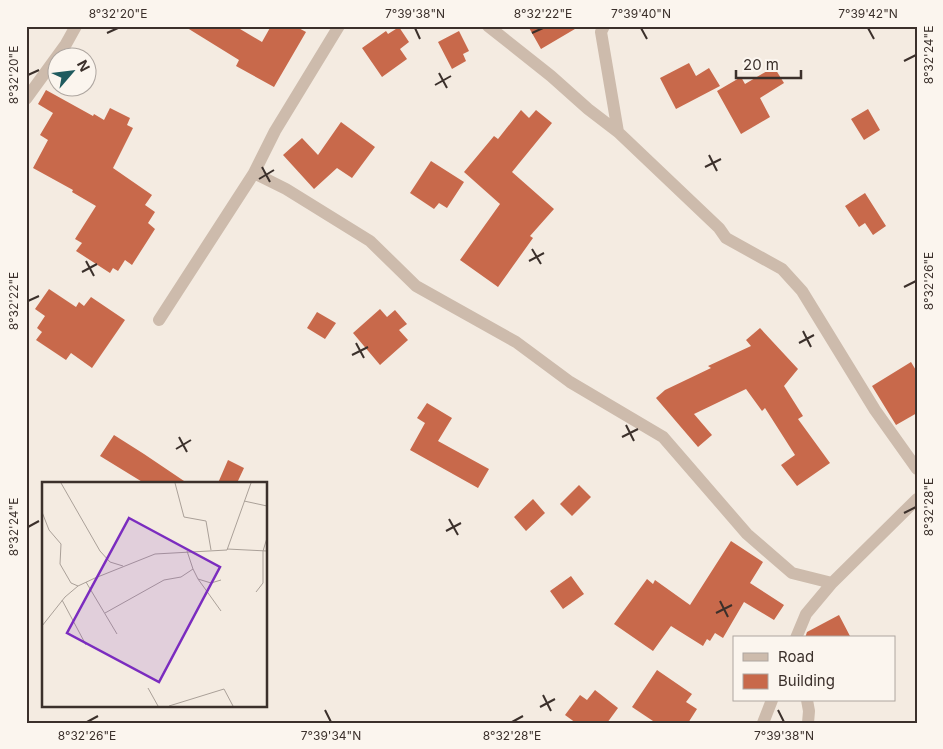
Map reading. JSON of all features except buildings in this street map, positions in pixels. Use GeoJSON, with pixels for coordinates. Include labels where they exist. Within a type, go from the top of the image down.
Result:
{"type":"FeatureCollection","features":[{"type":"Feature","properties":{"kind":"street"},"geometry":{"type":"LineString","coordinates":[[26,99],[66,44],[76,26]]}},
{"type":"Feature","properties":{"kind":"street"},"geometry":{"type":"LineString","coordinates":[[159,320],[254,173],[275,131],[340,26]]}},
{"type":"Feature","properties":{"kind":"street"},"geometry":{"type":"LineString","coordinates":[[488,26],[618,132],[719,228],[726,238],[782,269],[802,291],[875,410],[917,469]]}},
{"type":"Feature","properties":{"kind":"street"},"geometry":{"type":"LineString","coordinates":[[604,26],[601,32],[618,132]]}},
{"type":"Feature","properties":{"kind":"street"},"geometry":{"type":"LineString","coordinates":[[254,173],[286,189],[370,241],[416,286],[516,342],[570,382],[663,437],[747,534],[792,573],[832,583]]}},
{"type":"Feature","properties":{"kind":"street"},"geometry":{"type":"LineString","coordinates":[[797,636],[806,614],[832,583],[917,499]]}},
{"type":"Feature","properties":{"kind":"street"},"geometry":{"type":"LineString","coordinates":[[763,723],[771,702]]}},
{"type":"Feature","properties":{"kind":"street"},"geometry":{"type":"LineString","coordinates":[[807,702],[808,723]]}}]}
